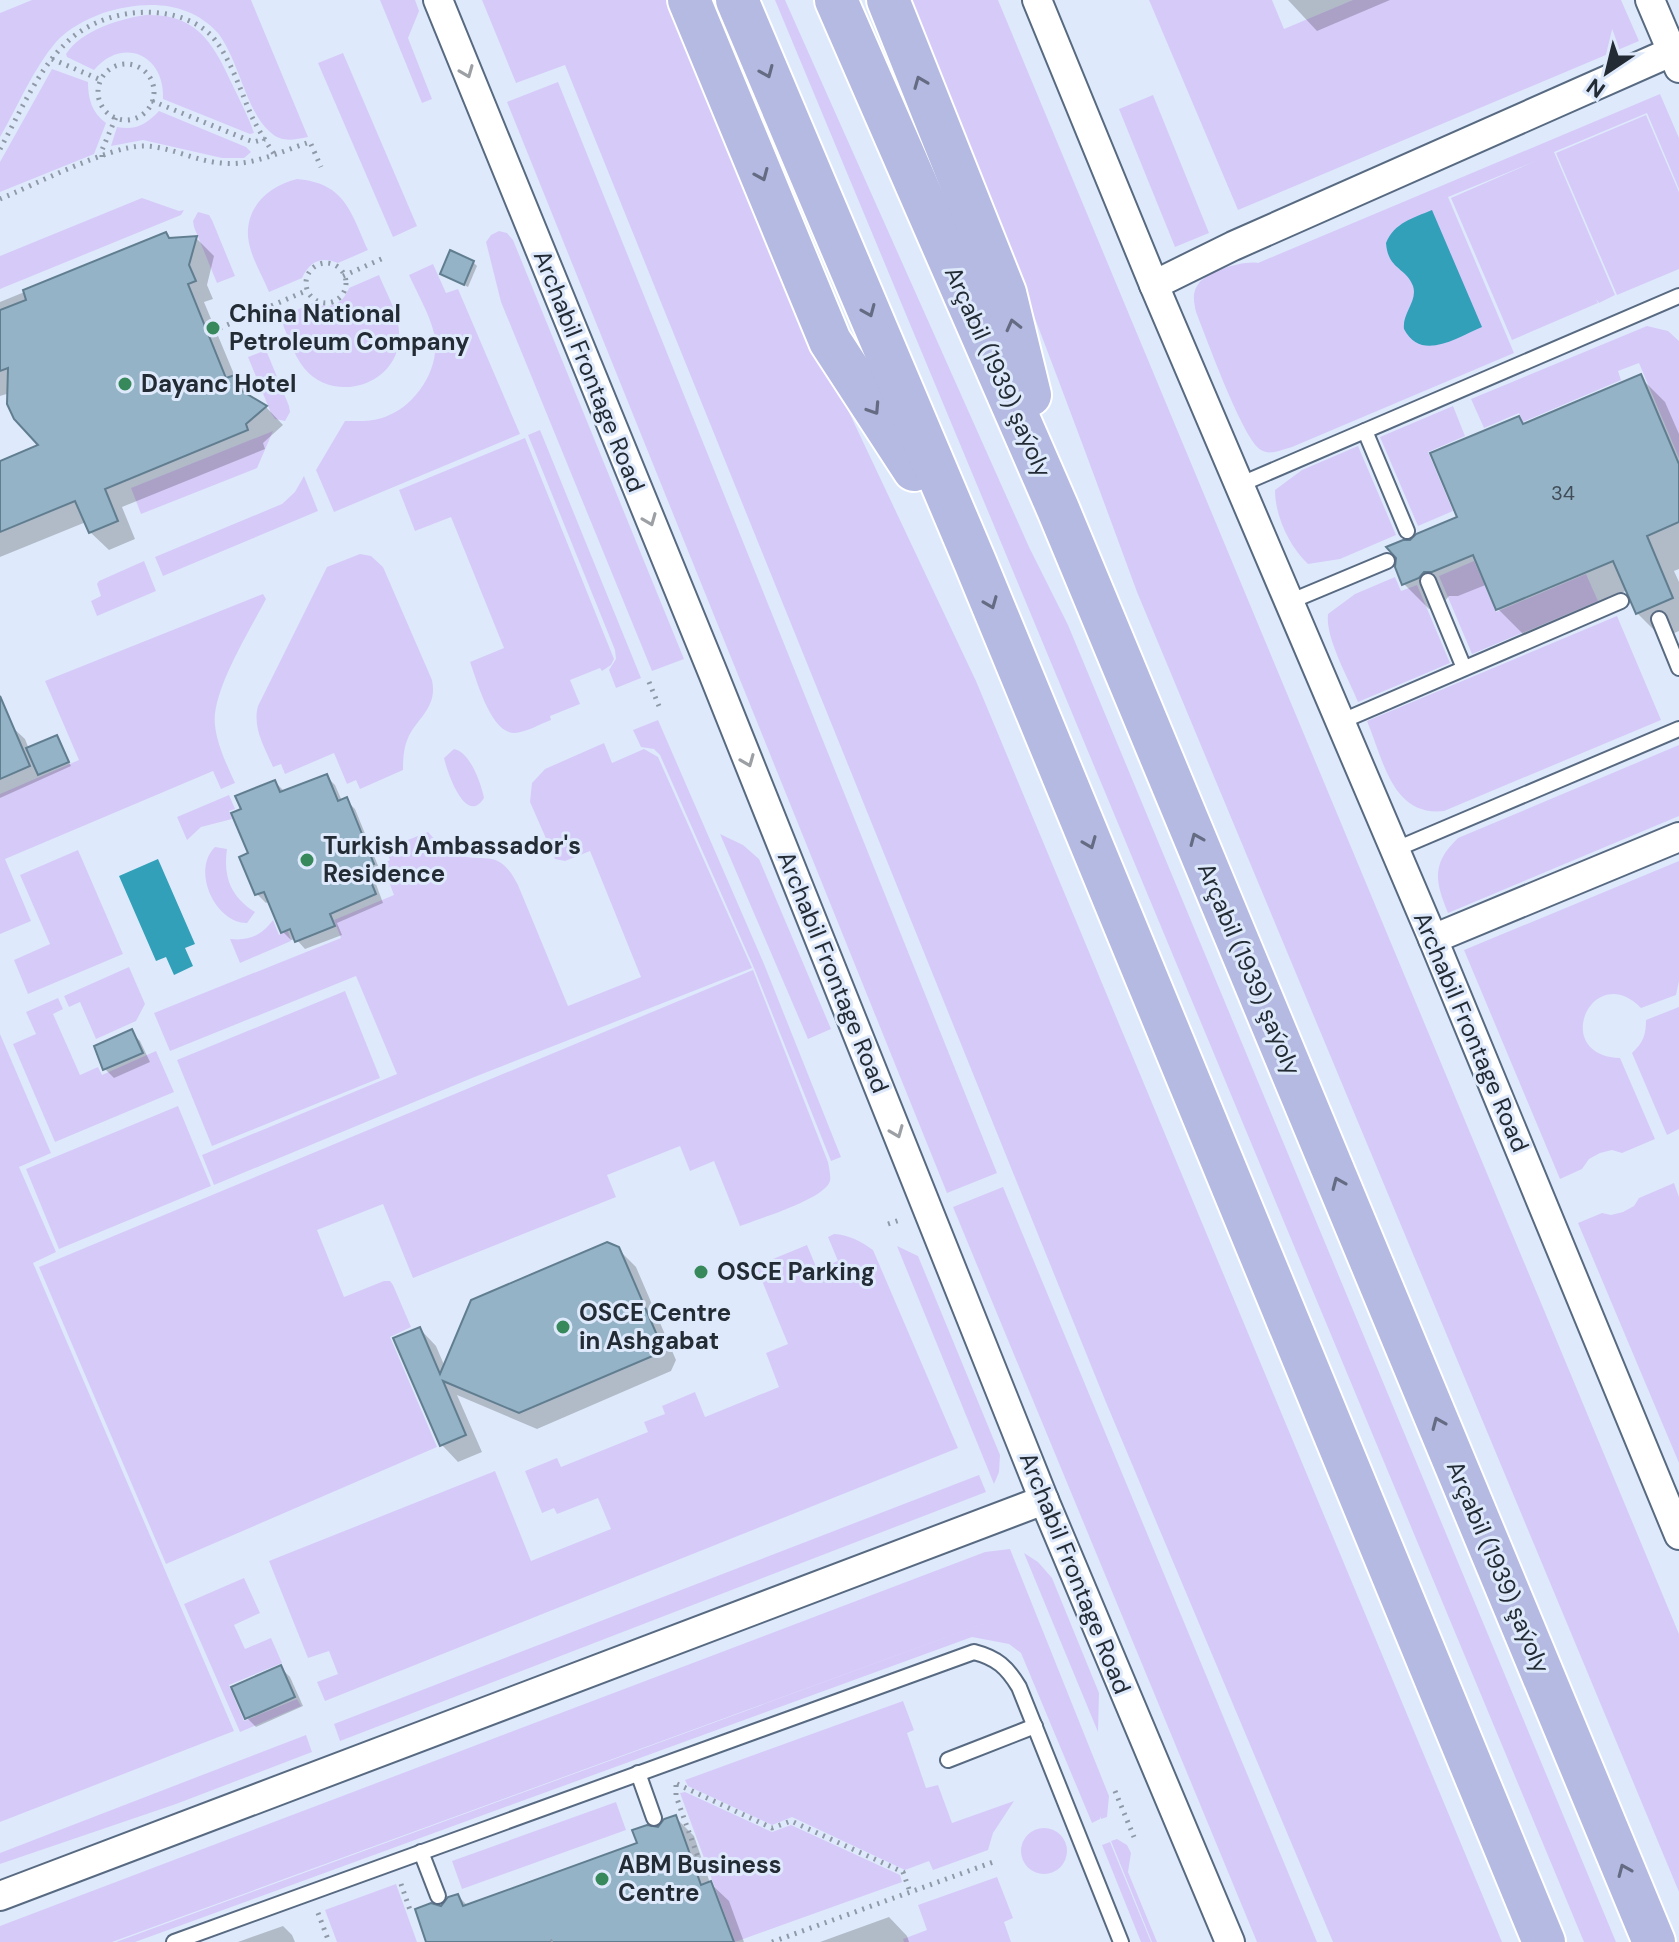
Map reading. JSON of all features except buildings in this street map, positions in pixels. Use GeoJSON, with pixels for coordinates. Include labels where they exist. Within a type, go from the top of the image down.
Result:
{"type":"FeatureCollection","features":[{"type":"Feature","properties":{"kind":"main road"},"geometry":{"type":"LineString","coordinates":[[689,0],[830,341],[975,562]]}},
{"type":"Feature","properties":{"kind":"main road"},"geometry":{"type":"LineString","coordinates":[[737,0],[975,562],[1544,1942]]}},
{"type":"Feature","properties":{"kind":"main road","name":"Arçabil (1939) şaýoly"},"geometry":{"type":"LineString","coordinates":[[836,0],[1058,509],[1654,1942]]}},
{"type":"Feature","properties":{"kind":"main road"},"geometry":{"type":"LineString","coordinates":[[888,0],[1005,293],[1058,509]]}},
{"type":"Feature","properties":{"kind":"street","name":"Archabil Frontage Road"},"geometry":{"type":"LineString","coordinates":[[438,0],[713,673],[1044,1500],[1230,1942]]}},
{"type":"Feature","properties":{"kind":"street","name":"Archabil Frontage Road"},"geometry":{"type":"LineString","coordinates":[[1037,0],[1154,285],[1433,939],[1679,1535]]}},
{"type":"Feature","properties":{"kind":"street"},"geometry":{"type":"LineString","coordinates":[[1154,285],[1233,246],[1676,56],[1650,0]]}},
{"type":"Feature","properties":{"kind":"street"},"geometry":{"type":"LineString","coordinates":[[1433,939],[1679,837]]}},
{"type":"Feature","properties":{"kind":"street"},"geometry":{"type":"LineString","coordinates":[[0,1896],[1044,1500]]}},
{"type":"Feature","properties":{"kind":"lane"},"geometry":{"type":"LineString","coordinates":[[1239,485],[1677,301]]}},
{"type":"Feature","properties":{"kind":"lane"},"geometry":{"type":"LineString","coordinates":[[1365,431],[1407,531]]}},
{"type":"Feature","properties":{"kind":"lane"},"geometry":{"type":"LineString","coordinates":[[1289,602],[1387,561]]}},
{"type":"Feature","properties":{"kind":"lane"},"geometry":{"type":"LineString","coordinates":[[1428,581],[1464,668]]}},
{"type":"Feature","properties":{"kind":"lane"},"geometry":{"type":"LineString","coordinates":[[1340,722],[1621,601]]}},
{"type":"Feature","properties":{"kind":"lane"},"geometry":{"type":"LineString","coordinates":[[1659,619],[1679,668]]}},
{"type":"Feature","properties":{"kind":"lane"},"geometry":{"type":"LineString","coordinates":[[1394,850],[1679,729]]}},
{"type":"Feature","properties":{"kind":"lane"},"geometry":{"type":"LineString","coordinates":[[174,1942],[974,1652],[994,1657],[1008,1669],[1019,1687],[1121,1942]]}},
{"type":"Feature","properties":{"kind":"lane"},"geometry":{"type":"LineString","coordinates":[[948,1760],[1035,1726]]}},
{"type":"Feature","properties":{"kind":"lane"},"geometry":{"type":"LineString","coordinates":[[638,1773],[654,1818]]}},
{"type":"Feature","properties":{"kind":"lane"},"geometry":{"type":"LineString","coordinates":[[421,1852],[438,1896]]}},
{"type":"Feature","properties":{"kind":"path"},"geometry":{"type":"LineString","coordinates":[[0,149],[52,59],[74,36],[98,22],[146,8],[176,10],[189,16],[212,36],[225,54],[274,154]]}},
{"type":"Feature","properties":{"kind":"path"},"geometry":{"type":"LineString","coordinates":[[52,59],[101,80]]}},
{"type":"Feature","properties":{"kind":"path"},"geometry":{"type":"LineString","coordinates":[[118,65],[137,66],[151,79],[154,88],[152,101],[143,114],[135,118],[116,117],[101,105],[101,80],[118,65]]}},
{"type":"Feature","properties":{"kind":"path"},"geometry":{"type":"LineString","coordinates":[[152,101],[248,140],[265,139]]}},
{"type":"Feature","properties":{"kind":"path"},"geometry":{"type":"LineString","coordinates":[[102,157],[116,117]]}},
{"type":"Feature","properties":{"kind":"path"},"geometry":{"type":"LineString","coordinates":[[0,199],[122,149],[143,146],[221,164],[246,163],[310,142],[321,167]]}},
{"type":"Feature","properties":{"kind":"path"},"geometry":{"type":"LineString","coordinates":[[343,276],[386,257]]}},
{"type":"Feature","properties":{"kind":"path"},"geometry":{"type":"LineString","coordinates":[[318,265],[335,265],[343,276],[345,288],[334,301],[325,303],[316,300],[308,290],[306,278],[310,270],[318,265]]}},
{"type":"Feature","properties":{"kind":"path"},"geometry":{"type":"LineString","coordinates":[[220,328],[308,290]]}},
{"type":"Feature","properties":{"kind":"path"},"geometry":{"type":"LineString","coordinates":[[649,682],[661,711]]}},
{"type":"Feature","properties":{"kind":"path"},"geometry":{"type":"LineString","coordinates":[[704,1874],[676,1796],[677,1781],[772,1828],[791,1821],[903,1872],[910,1892]]}},
{"type":"Feature","properties":{"kind":"path"},"geometry":{"type":"LineString","coordinates":[[1115,1791],[1134,1837]]}},
{"type":"Feature","properties":{"kind":"path"},"geometry":{"type":"LineString","coordinates":[[772,1942],[996,1861]]}},
{"type":"Feature","properties":{"kind":"path"},"geometry":{"type":"LineString","coordinates":[[551,1942],[557,1942]]}},
{"type":"Feature","properties":{"kind":"shaded area"},"geometry":{"type":"Polygon","coordinates":[[[32,0],[251,0],[308,137],[283,139],[261,122],[225,44],[206,22],[179,9],[149,5],[103,13],[61,37],[40,64],[0,137],[0,13],[32,0]]]}},
{"type":"Feature","properties":{"kind":"shaded area"},"geometry":{"type":"Polygon","coordinates":[[[380,0],[415,0],[419,11],[408,38],[432,99],[422,103],[380,0]]]}},
{"type":"Feature","properties":{"kind":"shaded area"},"geometry":{"type":"Polygon","coordinates":[[[482,0],[672,0],[822,355],[976,681],[1502,1942],[1333,1942],[1105,1400],[565,65],[516,83],[482,0]]]}},
{"type":"Feature","properties":{"kind":"shaded area"},"geometry":{"type":"Polygon","coordinates":[[[775,0],[785,0],[1029,547],[1068,625],[1616,1942],[1584,1942],[775,0]]]}},
{"type":"Feature","properties":{"kind":"shaded area"},"geometry":{"type":"Polygon","coordinates":[[[908,0],[998,0],[1679,1634],[1679,1892],[1137,592],[1026,294],[908,0]]]}},
{"type":"Feature","properties":{"kind":"shaded area"},"geometry":{"type":"Polygon","coordinates":[[[1149,0],[1272,0],[1284,29],[1353,0],[1621,0],[1639,41],[1238,210],[1149,0]]]}},
{"type":"Feature","properties":{"kind":"shaded area"},"geometry":{"type":"Polygon","coordinates":[[[146,15],[179,20],[203,35],[220,59],[254,133],[163,99],[157,71],[140,55],[117,54],[94,70],[67,57],[73,46],[91,32],[124,19],[146,15]]]}},
{"type":"Feature","properties":{"kind":"shaded area"},"geometry":{"type":"Polygon","coordinates":[[[343,53],[417,226],[393,237],[318,63],[343,53]]]}},
{"type":"Feature","properties":{"kind":"shaded area"},"geometry":{"type":"Polygon","coordinates":[[[52,69],[88,82],[92,105],[106,123],[94,154],[0,192],[0,162],[52,69]]]}},
{"type":"Feature","properties":{"kind":"shaded area"},"geometry":{"type":"Polygon","coordinates":[[[558,82],[997,1173],[947,1193],[507,102],[558,82]]]}},
{"type":"Feature","properties":{"kind":"shaded area"},"geometry":{"type":"Polygon","coordinates":[[[1660,94],[1679,138],[1679,189],[1647,113],[1554,152],[1615,295],[1599,303],[1596,299],[1598,303],[1512,340],[1451,198],[1538,160],[1448,197],[1514,353],[1292,447],[1268,452],[1253,442],[1235,409],[1196,312],[1194,292],[1201,281],[1224,268],[1258,263],[1660,94]]]}},
{"type":"Feature","properties":{"kind":"shaded area"},"geometry":{"type":"Polygon","coordinates":[[[1153,95],[1209,233],[1175,247],[1119,109],[1153,95]]]}},
{"type":"Feature","properties":{"kind":"shaded area"},"geometry":{"type":"Polygon","coordinates":[[[159,111],[246,147],[251,152],[244,158],[222,158],[143,140],[111,146],[117,127],[140,125],[159,111]]]}},
{"type":"Feature","properties":{"kind":"shaded area"},"geometry":{"type":"Polygon","coordinates":[[[1646,115],[1679,192],[1679,269],[1617,295],[1556,153],[1646,115]]]}},
{"type":"Feature","properties":{"kind":"shaded area"},"geometry":{"type":"Polygon","coordinates":[[[297,179],[326,186],[336,193],[351,212],[368,250],[338,263],[326,260],[317,262],[302,278],[269,292],[251,251],[248,226],[261,199],[277,187],[297,179]]]}},
{"type":"Feature","properties":{"kind":"shaded area"},"geometry":{"type":"Polygon","coordinates":[[[142,198],[184,210],[181,215],[0,289],[0,256],[142,198]]]}},
{"type":"Feature","properties":{"kind":"shaded area"},"geometry":{"type":"Polygon","coordinates":[[[198,212],[209,215],[212,220],[235,276],[217,283],[194,227],[193,221],[198,212]]]}},
{"type":"Feature","properties":{"kind":"shaded area"},"geometry":{"type":"Polygon","coordinates":[[[499,231],[507,233],[513,240],[684,659],[652,671],[501,302],[486,242],[499,231]]]}},
{"type":"Feature","properties":{"kind":"shaded area"},"geometry":{"type":"Polygon","coordinates":[[[433,264],[446,293],[458,289],[520,434],[334,512],[316,470],[345,421],[373,420],[394,413],[415,396],[430,373],[434,360],[434,333],[409,275],[433,264]]]}},
{"type":"Feature","properties":{"kind":"shaded area"},"geometry":{"type":"Polygon","coordinates":[[[379,275],[399,328],[398,347],[392,361],[371,381],[358,386],[329,385],[315,379],[297,357],[280,317],[313,303],[325,306],[335,304],[349,288],[379,275]]]}},
{"type":"Feature","properties":{"kind":"shaded area"},"geometry":{"type":"Polygon","coordinates":[[[1647,326],[1668,331],[1679,341],[1679,458],[1639,363],[1618,371],[1621,380],[1523,422],[1519,413],[1484,428],[1471,399],[1647,326]]]}},
{"type":"Feature","properties":{"kind":"shaded area"},"geometry":{"type":"Polygon","coordinates":[[[266,350],[289,406],[290,412],[285,421],[275,419],[271,413],[248,357],[266,350]]]}},
{"type":"Feature","properties":{"kind":"shaded area"},"geometry":{"type":"Polygon","coordinates":[[[1453,406],[1465,436],[1428,452],[1453,511],[1418,526],[1380,437],[1453,406]]]}},
{"type":"Feature","properties":{"kind":"shaded area"},"geometry":{"type":"Polygon","coordinates":[[[540,430],[641,678],[616,688],[609,670],[616,659],[615,650],[528,435],[540,430]]]}},
{"type":"Feature","properties":{"kind":"shaded area"},"geometry":{"type":"Polygon","coordinates":[[[273,431],[257,468],[141,514],[131,488],[273,431]]]}},
{"type":"Feature","properties":{"kind":"shaded area"},"geometry":{"type":"Polygon","coordinates":[[[525,438],[614,659],[602,671],[600,668],[570,680],[580,704],[550,716],[551,720],[529,730],[515,733],[506,731],[492,716],[470,662],[504,648],[451,517],[415,531],[399,490],[525,438]]]}},
{"type":"Feature","properties":{"kind":"shaded area"},"geometry":{"type":"Polygon","coordinates":[[[1358,446],[1396,535],[1340,559],[1308,564],[1284,530],[1277,510],[1275,490],[1302,470],[1358,446]]]}},
{"type":"Feature","properties":{"kind":"shaded area"},"geometry":{"type":"Polygon","coordinates":[[[304,476],[318,511],[163,576],[155,557],[282,504],[295,492],[304,476]]]}},
{"type":"Feature","properties":{"kind":"shaded area"},"geometry":{"type":"Polygon","coordinates":[[[360,554],[371,556],[383,567],[432,680],[433,696],[407,741],[403,770],[360,789],[356,780],[347,784],[334,753],[285,774],[281,764],[273,767],[260,738],[257,714],[258,706],[327,567],[360,554]]]}},
{"type":"Feature","properties":{"kind":"shaded area"},"geometry":{"type":"Polygon","coordinates":[[[144,561],[156,591],[97,616],[91,601],[101,596],[99,581],[144,561]]]}},
{"type":"Feature","properties":{"kind":"shaded area"},"geometry":{"type":"Polygon","coordinates":[[[1474,561],[1496,612],[1586,574],[1598,601],[1472,654],[1439,576],[1474,561]]]}},
{"type":"Feature","properties":{"kind":"shaded area"},"geometry":{"type":"Polygon","coordinates":[[[1395,577],[1401,591],[1417,585],[1450,663],[1358,702],[1330,635],[1328,614],[1355,594],[1395,577]]]}},
{"type":"Feature","properties":{"kind":"shaded area"},"geometry":{"type":"Polygon","coordinates":[[[263,594],[266,599],[233,661],[215,711],[218,740],[235,783],[221,789],[213,771],[5,859],[31,921],[0,934],[0,794],[79,760],[45,681],[263,594]]]}},
{"type":"Feature","properties":{"kind":"shaded area"},"geometry":{"type":"Polygon","coordinates":[[[1617,616],[1661,720],[1444,811],[1412,805],[1401,795],[1385,768],[1367,721],[1617,616]]]}},
{"type":"Feature","properties":{"kind":"shaded area"},"geometry":{"type":"Polygon","coordinates":[[[658,720],[764,964],[841,1157],[831,1161],[754,968],[660,755],[654,749],[641,747],[633,730],[658,720]]]}},
{"type":"Feature","properties":{"kind":"shaded area"},"geometry":{"type":"Polygon","coordinates":[[[604,743],[612,763],[644,749],[658,757],[752,968],[472,1078],[214,1185],[202,1155],[397,1074],[356,976],[170,1051],[154,1013],[341,938],[334,920],[394,895],[382,864],[390,860],[385,849],[428,832],[453,853],[489,858],[503,865],[518,885],[568,1006],[641,977],[590,851],[565,861],[555,859],[530,802],[532,783],[545,769],[604,743]]]}},
{"type":"Feature","properties":{"kind":"shaded area"},"geometry":{"type":"Polygon","coordinates":[[[1679,745],[1679,816],[1448,913],[1440,891],[1438,873],[1443,856],[1458,838],[1679,745]]]}},
{"type":"Feature","properties":{"kind":"shaded area"},"geometry":{"type":"Polygon","coordinates":[[[454,749],[470,762],[477,777],[484,798],[477,805],[464,802],[449,774],[444,758],[454,749]]]}},
{"type":"Feature","properties":{"kind":"shaded area"},"geometry":{"type":"Polygon","coordinates":[[[229,795],[235,809],[229,811],[232,819],[201,827],[187,840],[177,817],[229,795]]]}},
{"type":"Feature","properties":{"kind":"shaded area"},"geometry":{"type":"Polygon","coordinates":[[[720,834],[743,845],[759,859],[831,1029],[808,1039],[720,834]]]}},
{"type":"Feature","properties":{"kind":"shaded area"},"geometry":{"type":"Polygon","coordinates":[[[215,847],[227,849],[226,869],[230,885],[240,900],[255,912],[247,923],[235,921],[225,914],[210,894],[205,869],[215,847]]]}},
{"type":"Feature","properties":{"kind":"shaded area"},"geometry":{"type":"Polygon","coordinates":[[[78,850],[123,954],[28,994],[14,960],[50,944],[20,875],[78,850]]]}},
{"type":"Feature","properties":{"kind":"shaded area"},"geometry":{"type":"Polygon","coordinates":[[[1679,861],[1679,981],[1676,995],[1641,1008],[1623,996],[1607,995],[1595,1001],[1586,1014],[1583,1028],[1587,1042],[1599,1053],[1620,1058],[1655,1139],[1622,1153],[1612,1150],[1600,1153],[1589,1159],[1582,1169],[1560,1179],[1464,950],[1679,861]]]}},
{"type":"Feature","properties":{"kind":"shaded area"},"geometry":{"type":"Polygon","coordinates":[[[273,920],[279,935],[288,931],[291,941],[240,963],[230,939],[254,936],[273,920]]]}},
{"type":"Feature","properties":{"kind":"shaded area"},"geometry":{"type":"Polygon","coordinates":[[[129,967],[145,1004],[136,1021],[96,1039],[80,1002],[69,1007],[64,996],[129,967]]]}},
{"type":"Feature","properties":{"kind":"shaded area"},"geometry":{"type":"Polygon","coordinates":[[[753,970],[828,1162],[830,1181],[825,1188],[804,1201],[740,1226],[714,1161],[690,1171],[680,1146],[607,1175],[616,1197],[413,1278],[383,1204],[317,1230],[344,1297],[384,1281],[390,1281],[393,1285],[411,1327],[390,1337],[437,1447],[166,1564],[39,1267],[753,970]]]}},
{"type":"Feature","properties":{"kind":"shaded area"},"geometry":{"type":"Polygon","coordinates":[[[345,991],[380,1078],[212,1146],[177,1060],[345,991]]]}},
{"type":"Feature","properties":{"kind":"shaded area"},"geometry":{"type":"Polygon","coordinates":[[[58,998],[63,1009],[53,1014],[80,1075],[98,1067],[102,1075],[156,1051],[174,1092],[55,1142],[13,1044],[36,1034],[26,1012],[58,998]]]}},
{"type":"Feature","properties":{"kind":"shaded area"},"geometry":{"type":"Polygon","coordinates":[[[1679,1007],[1679,1129],[1667,1135],[1632,1053],[1643,1038],[1646,1020],[1679,1007]]]}},
{"type":"Feature","properties":{"kind":"shaded area"},"geometry":{"type":"Polygon","coordinates":[[[0,1034],[51,1153],[19,1167],[56,1252],[33,1263],[234,1731],[0,1822],[0,1034]]]}},
{"type":"Feature","properties":{"kind":"shaded area"},"geometry":{"type":"Polygon","coordinates":[[[178,1106],[211,1186],[59,1249],[26,1169],[178,1106]]]}},
{"type":"Feature","properties":{"kind":"shaded area"},"geometry":{"type":"Polygon","coordinates":[[[1674,1183],[1679,1197],[1679,1463],[1578,1223],[1602,1213],[1611,1215],[1623,1212],[1634,1206],[1639,1198],[1674,1183]]]}},
{"type":"Feature","properties":{"kind":"shaded area"},"geometry":{"type":"Polygon","coordinates":[[[1003,1187],[1317,1942],[1257,1942],[953,1207],[1003,1187]]]}},
{"type":"Feature","properties":{"kind":"shaded area"},"geometry":{"type":"Polygon","coordinates":[[[834,1234],[855,1239],[873,1250],[958,1448],[325,1701],[317,1682],[338,1674],[329,1651],[308,1658],[269,1561],[495,1471],[531,1561],[611,1529],[598,1498],[557,1514],[554,1508],[542,1513],[525,1471],[557,1458],[561,1467],[648,1432],[644,1422],[665,1414],[662,1406],[695,1392],[705,1417],[779,1387],[766,1353],[788,1344],[756,1266],[807,1245],[817,1269],[838,1261],[828,1237],[834,1234]]]}},
{"type":"Feature","properties":{"kind":"shaded area"},"geometry":{"type":"Polygon","coordinates":[[[897,1246],[918,1256],[1000,1455],[999,1472],[994,1484],[897,1246]]]}},
{"type":"Feature","properties":{"kind":"shaded area"},"geometry":{"type":"Polygon","coordinates":[[[979,1475],[986,1492],[340,1741],[334,1724],[979,1475]]]}},
{"type":"Feature","properties":{"kind":"shaded area"},"geometry":{"type":"Polygon","coordinates":[[[1010,1549],[1109,1796],[1107,1817],[1101,1819],[1100,1816],[1092,1823],[1021,1653],[1009,1644],[972,1637],[135,1942],[116,1942],[1015,1612],[112,1942],[0,1942],[0,1926],[985,1552],[1010,1549]]]}},
{"type":"Feature","properties":{"kind":"shaded area"},"geometry":{"type":"Polygon","coordinates":[[[1024,1553],[1038,1562],[1052,1578],[1099,1693],[1098,1732],[1024,1553]]]}},
{"type":"Feature","properties":{"kind":"shaded area"},"geometry":{"type":"Polygon","coordinates":[[[244,1578],[260,1613],[234,1625],[245,1649],[271,1638],[282,1663],[229,1685],[244,1721],[297,1699],[301,1706],[240,1732],[184,1604],[244,1578]]]}},
{"type":"Feature","properties":{"kind":"shaded area"},"geometry":{"type":"Polygon","coordinates":[[[903,1701],[914,1730],[907,1733],[926,1788],[938,1785],[952,1823],[1014,1801],[993,1833],[988,1850],[933,1870],[929,1861],[905,1870],[792,1817],[772,1825],[688,1786],[685,1780],[903,1701]]]}},
{"type":"Feature","properties":{"kind":"shaded area"},"geometry":{"type":"Polygon","coordinates":[[[306,1735],[312,1752],[176,1804],[0,1864],[0,1853],[306,1735]]]}},
{"type":"Feature","properties":{"kind":"shaded area"},"geometry":{"type":"Polygon","coordinates":[[[685,1792],[772,1832],[791,1825],[900,1875],[902,1882],[735,1942],[680,1793],[685,1792]]]}},
{"type":"Feature","properties":{"kind":"shaded area"},"geometry":{"type":"Polygon","coordinates":[[[616,1802],[626,1830],[462,1889],[452,1861],[616,1802]]]}},
{"type":"Feature","properties":{"kind":"shaded area"},"geometry":{"type":"Polygon","coordinates":[[[1044,1828],[1060,1835],[1067,1851],[1060,1867],[1044,1874],[1028,1867],[1021,1851],[1028,1835],[1044,1828]]]}},
{"type":"Feature","properties":{"kind":"shaded area"},"geometry":{"type":"Polygon","coordinates":[[[1117,1839],[1127,1845],[1131,1853],[1128,1872],[1157,1942],[1152,1942],[1111,1841],[1117,1839]]]}},
{"type":"Feature","properties":{"kind":"shaded area"},"geometry":{"type":"Polygon","coordinates":[[[1110,1842],[1151,1942],[1141,1942],[1102,1845],[1110,1842]]]}},
{"type":"Feature","properties":{"kind":"shaded area"},"geometry":{"type":"Polygon","coordinates":[[[997,1877],[1013,1918],[1004,1922],[1011,1942],[904,1942],[903,1939],[927,1930],[918,1905],[997,1877]]]}},
{"type":"Feature","properties":{"kind":"shaded area"},"geometry":{"type":"Polygon","coordinates":[[[396,1884],[417,1942],[337,1942],[325,1910],[396,1884]]]}},
{"type":"Feature","properties":{"kind":"water"},"geometry":{"type":"Polygon","coordinates":[[[1432,210],[1482,327],[1429,346],[1411,339],[1404,329],[1413,286],[1390,258],[1386,243],[1399,226],[1432,210]]]}},
{"type":"Feature","properties":{"kind":"water"},"geometry":{"type":"Polygon","coordinates":[[[158,859],[195,944],[185,948],[193,966],[174,975],[166,957],[156,961],[119,876],[158,859]]]}},
{"type":"Feature","properties":{"kind":"place","name":"China National Petroleum Company"},"geometry":{"type":"Point","coordinates":[213,328]}},
{"type":"Feature","properties":{"kind":"place","name":"Dayanc Hotel"},"geometry":{"type":"Point","coordinates":[125,384]}},
{"type":"Feature","properties":{"kind":"place","name":"Turkish Ambassador's Residence"},"geometry":{"type":"Point","coordinates":[307,860]}},
{"type":"Feature","properties":{"kind":"place","name":"OSCE Parking"},"geometry":{"type":"Point","coordinates":[701,1272]}},
{"type":"Feature","properties":{"kind":"place","name":"OSCE Centre in Ashgabat"},"geometry":{"type":"Point","coordinates":[563,1327]}},
{"type":"Feature","properties":{"kind":"place","name":"ABM Business Centre"},"geometry":{"type":"Point","coordinates":[602,1879]}}]}
